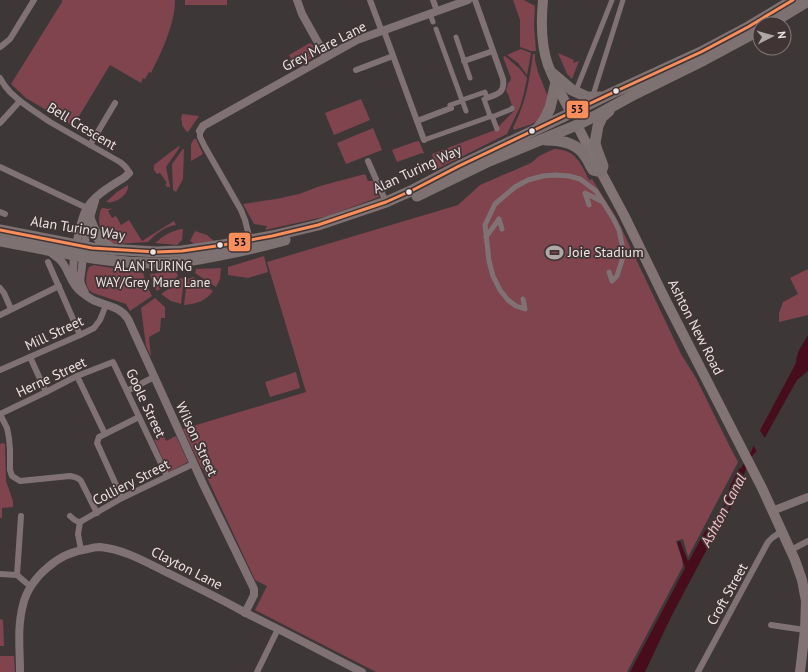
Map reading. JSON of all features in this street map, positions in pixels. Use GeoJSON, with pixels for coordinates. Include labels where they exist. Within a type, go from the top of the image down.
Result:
{"type":"FeatureCollection","features":[{"type":"Feature","properties":{"kind":"highway","name":"Alan Turing Way"},"geometry":{"type":"LineString","coordinates":[[0,241],[46,250],[182,251],[202,249],[250,240],[318,225],[386,202],[413,190],[459,166],[571,113],[599,94],[701,52],[748,27],[793,0]]}},
{"type":"Feature","properties":{"kind":"highway"},"geometry":{"type":"LineString","coordinates":[[783,16],[808,1]]}},
{"type":"Feature","properties":{"kind":"highway","name":"Alan Turing Way"},"geometry":{"type":"LineString","coordinates":[[0,230],[127,262],[154,264],[201,259],[260,247],[331,228],[414,198],[487,162],[577,125],[752,34]]}},
{"type":"Feature","properties":{"kind":"highway"},"geometry":{"type":"LineString","coordinates":[[537,129],[544,120],[550,108],[554,78],[586,97],[599,94]]}},
{"type":"Feature","properties":{"kind":"highway"},"geometry":{"type":"LineString","coordinates":[[571,113],[582,115],[635,94]]}},
{"type":"Feature","properties":{"kind":"highway"},"geometry":{"type":"LineString","coordinates":[[541,140],[560,140],[569,144],[582,152],[593,170],[601,172],[603,166],[595,143],[598,127],[602,117],[612,107]]}},
{"type":"Feature","properties":{"kind":"highway","name":"Ashton New Road"},"geometry":{"type":"LineString","coordinates":[[571,113],[577,125]]}},
{"type":"Feature","properties":{"kind":"highway"},"geometry":{"type":"LineString","coordinates":[[488,152],[509,146],[559,124],[569,122],[577,125]]}},
{"type":"Feature","properties":{"kind":"highway"},"geometry":{"type":"LineString","coordinates":[[88,213],[93,228],[100,240],[113,250]]}},
{"type":"Feature","properties":{"kind":"main road","name":"Ashton New Road"},"geometry":{"type":"LineString","coordinates":[[543,0],[542,16],[544,49],[548,64],[571,113]]}},
{"type":"Feature","properties":{"kind":"main road","name":"Ashton New Road"},"geometry":{"type":"LineString","coordinates":[[577,125],[624,215],[752,470],[805,580],[807,606],[800,672]]}},
{"type":"Feature","properties":{"kind":"street"},"geometry":{"type":"LineString","coordinates":[[0,47],[10,39],[34,0]]}},
{"type":"Feature","properties":{"kind":"street"},"geometry":{"type":"LineString","coordinates":[[297,0],[302,14],[326,57]]}},
{"type":"Feature","properties":{"kind":"street"},"geometry":{"type":"LineString","coordinates":[[370,0],[393,56],[424,140],[512,108]]}},
{"type":"Feature","properties":{"kind":"street"},"geometry":{"type":"LineString","coordinates":[[433,0],[433,16]]}},
{"type":"Feature","properties":{"kind":"street","name":"Grey Mare Lane"},"geometry":{"type":"LineString","coordinates":[[200,131],[204,126],[357,40],[433,16],[468,0]]}},
{"type":"Feature","properties":{"kind":"street"},"geometry":{"type":"LineString","coordinates":[[416,121],[451,108],[450,105],[462,100],[499,93],[502,90],[504,79],[475,0]]}},
{"type":"Feature","properties":{"kind":"street"},"geometry":{"type":"LineString","coordinates":[[578,88],[612,0]]}},
{"type":"Feature","properties":{"kind":"street"},"geometry":{"type":"LineString","coordinates":[[599,94],[623,0]]}},
{"type":"Feature","properties":{"kind":"street"},"geometry":{"type":"LineString","coordinates":[[436,29],[466,111]]}},
{"type":"Feature","properties":{"kind":"street"},"geometry":{"type":"LineString","coordinates":[[456,37],[470,78]]}},
{"type":"Feature","properties":{"kind":"street"},"geometry":{"type":"LineString","coordinates":[[464,61],[493,51]]}},
{"type":"Feature","properties":{"kind":"street"},"geometry":{"type":"LineString","coordinates":[[356,70],[393,56]]}},
{"type":"Feature","properties":{"kind":"street","name":"Bell Crescent"},"geometry":{"type":"LineString","coordinates":[[0,78],[5,86],[20,101],[50,122],[120,162],[126,167],[129,173]]}},
{"type":"Feature","properties":{"kind":"street"},"geometry":{"type":"LineString","coordinates":[[486,95],[484,99],[497,129]]}},
{"type":"Feature","properties":{"kind":"street"},"geometry":{"type":"LineString","coordinates":[[0,123],[20,101]]}},
{"type":"Feature","properties":{"kind":"street"},"geometry":{"type":"LineString","coordinates":[[90,145],[115,103]]}},
{"type":"Feature","properties":{"kind":"street"},"geometry":{"type":"LineString","coordinates":[[200,131],[200,137],[205,147],[245,220],[250,240]]}},
{"type":"Feature","properties":{"kind":"street"},"geometry":{"type":"LineString","coordinates":[[368,162],[386,202]]}},
{"type":"Feature","properties":{"kind":"street"},"geometry":{"type":"LineString","coordinates":[[0,167],[88,213]]}},
{"type":"Feature","properties":{"kind":"street"},"geometry":{"type":"LineString","coordinates":[[78,290],[73,277],[88,213],[97,197],[129,173]]}},
{"type":"Feature","properties":{"kind":"street"},"geometry":{"type":"LineString","coordinates":[[523,299],[526,308],[516,306],[508,300],[500,290],[493,276],[489,261],[485,225],[496,204],[515,187],[528,180],[543,176],[569,176],[580,180],[596,191],[614,218],[619,230],[622,244],[622,260],[616,276],[612,281],[609,272]]}},
{"type":"Feature","properties":{"kind":"street"},"geometry":{"type":"LineString","coordinates":[[589,204],[585,193],[602,201]]}},
{"type":"Feature","properties":{"kind":"street"},"geometry":{"type":"LineString","coordinates":[[486,237],[499,219],[502,229]]}},
{"type":"Feature","properties":{"kind":"street","name":"Wilson Street"},"geometry":{"type":"LineString","coordinates":[[46,250],[63,263],[78,290],[93,300],[120,310],[126,315],[193,464],[254,590],[254,595],[245,613]]}},
{"type":"Feature","properties":{"kind":"street"},"geometry":{"type":"LineString","coordinates":[[79,251],[82,268],[80,273],[80,284],[87,296]]}},
{"type":"Feature","properties":{"kind":"street"},"geometry":{"type":"LineString","coordinates":[[48,262],[80,335]]}},
{"type":"Feature","properties":{"kind":"street"},"geometry":{"type":"LineString","coordinates":[[0,315],[59,286]]}},
{"type":"Feature","properties":{"kind":"street"},"geometry":{"type":"LineString","coordinates":[[0,288],[4,293],[11,309]]}},
{"type":"Feature","properties":{"kind":"street","name":"Mill Street"},"geometry":{"type":"LineString","coordinates":[[0,370],[94,328],[97,325],[106,305]]}},
{"type":"Feature","properties":{"kind":"street"},"geometry":{"type":"LineString","coordinates":[[30,357],[46,392]]}},
{"type":"Feature","properties":{"kind":"street","name":"Herne Street"},"geometry":{"type":"LineString","coordinates":[[0,414],[77,376],[113,362]]}},
{"type":"Feature","properties":{"kind":"street","name":"Goole Street"},"geometry":{"type":"LineString","coordinates":[[113,362],[167,476]]}},
{"type":"Feature","properties":{"kind":"street"},"geometry":{"type":"LineString","coordinates":[[77,376],[105,434]]}},
{"type":"Feature","properties":{"kind":"street"},"geometry":{"type":"LineString","coordinates":[[127,391],[154,377]]}},
{"type":"Feature","properties":{"kind":"street"},"geometry":{"type":"LineString","coordinates":[[0,414],[7,428],[9,438],[10,470],[12,476],[20,481],[75,476],[81,481],[97,513]]}},
{"type":"Feature","properties":{"kind":"street"},"geometry":{"type":"LineString","coordinates":[[122,498],[98,443],[99,437],[139,417]]}},
{"type":"Feature","properties":{"kind":"street","name":"Colliery Street"},"geometry":{"type":"LineString","coordinates":[[80,522],[122,498],[193,464]]}},
{"type":"Feature","properties":{"kind":"street"},"geometry":{"type":"LineString","coordinates":[[772,511],[808,496]]}},
{"type":"Feature","properties":{"kind":"street"},"geometry":{"type":"LineString","coordinates":[[17,575],[20,516]]}},
{"type":"Feature","properties":{"kind":"street"},"geometry":{"type":"LineString","coordinates":[[70,516],[74,520],[80,522],[78,534],[81,550]]}},
{"type":"Feature","properties":{"kind":"street","name":"Croft Street"},"geometry":{"type":"LineString","coordinates":[[700,671],[768,542],[782,531]]}},
{"type":"Feature","properties":{"kind":"street"},"geometry":{"type":"LineString","coordinates":[[791,550],[808,541]]}},
{"type":"Feature","properties":{"kind":"street","name":"Clayton Lane"},"geometry":{"type":"LineString","coordinates":[[20,672],[20,616],[23,604],[31,587],[44,570],[52,563],[69,554],[98,547],[114,549],[136,557],[362,672]]}},
{"type":"Feature","properties":{"kind":"street"},"geometry":{"type":"LineString","coordinates":[[0,574],[17,575],[31,587]]}},
{"type":"Feature","properties":{"kind":"street"},"geometry":{"type":"LineString","coordinates":[[771,625],[805,630]]}},
{"type":"Feature","properties":{"kind":"street"},"geometry":{"type":"LineString","coordinates":[[257,672],[278,629]]}},
{"type":"Feature","properties":{"kind":"shaded area"},"geometry":{"type":"Polygon","coordinates":[[[62,0],[175,0],[170,28],[151,73],[149,72],[145,79],[143,78],[141,83],[110,65],[73,126],[26,98],[11,84],[62,0]]]}},
{"type":"Feature","properties":{"kind":"shaded area"},"geometry":{"type":"Polygon","coordinates":[[[185,0],[227,0],[227,5],[185,5],[185,0]]]}},
{"type":"Feature","properties":{"kind":"shaded area"},"geometry":{"type":"Polygon","coordinates":[[[513,0],[524,0],[535,6],[534,25],[536,51],[531,51],[520,47],[520,20],[513,0]]]}},
{"type":"Feature","properties":{"kind":"shaded area"},"geometry":{"type":"Polygon","coordinates":[[[310,43],[317,53],[316,56],[295,67],[289,55],[310,43]]]}},
{"type":"Feature","properties":{"kind":"shaded area"},"geometry":{"type":"Polygon","coordinates":[[[521,49],[531,53],[527,75],[518,63],[507,55],[521,49]]]}},
{"type":"Feature","properties":{"kind":"shaded area"},"geometry":{"type":"Polygon","coordinates":[[[558,53],[574,60],[573,63],[579,61],[572,79],[567,74],[558,53]]]}},
{"type":"Feature","properties":{"kind":"shaded area"},"geometry":{"type":"Polygon","coordinates":[[[533,54],[535,54],[538,72],[548,97],[547,105],[538,120],[532,124],[514,130],[513,128],[521,110],[526,92],[533,54]]]}},
{"type":"Feature","properties":{"kind":"shaded area"},"geometry":{"type":"Polygon","coordinates":[[[505,56],[520,69],[527,78],[520,107],[507,134],[437,169],[432,154],[495,130],[514,111],[506,91],[511,78],[503,57],[505,56]]]}},
{"type":"Feature","properties":{"kind":"shaded area"},"geometry":{"type":"Polygon","coordinates":[[[361,99],[370,120],[334,135],[325,113],[361,99]]]}},
{"type":"Feature","properties":{"kind":"shaded area"},"geometry":{"type":"Polygon","coordinates":[[[182,114],[199,116],[188,132],[182,125],[182,114]]]}},
{"type":"Feature","properties":{"kind":"shaded area"},"geometry":{"type":"Polygon","coordinates":[[[373,128],[382,150],[346,164],[337,143],[373,128]]]}},
{"type":"Feature","properties":{"kind":"shaded area"},"geometry":{"type":"Polygon","coordinates":[[[194,139],[196,139],[203,154],[191,161],[191,144],[194,139]]]}},
{"type":"Feature","properties":{"kind":"shaded area"},"geometry":{"type":"Polygon","coordinates":[[[419,141],[424,153],[423,154],[422,153],[397,162],[392,150],[419,141]]]}},
{"type":"Feature","properties":{"kind":"shaded area"},"geometry":{"type":"Polygon","coordinates":[[[179,146],[180,147],[166,167],[170,187],[167,187],[165,184],[167,183],[160,173],[157,174],[154,170],[154,165],[179,146]]]}},
{"type":"Feature","properties":{"kind":"shaded area"},"geometry":{"type":"Polygon","coordinates":[[[183,149],[183,179],[176,192],[173,190],[172,164],[183,149]]]}},
{"type":"Feature","properties":{"kind":"shaded area"},"geometry":{"type":"Polygon","coordinates":[[[554,149],[567,151],[576,158],[589,180],[592,179],[617,219],[681,354],[696,378],[738,462],[688,557],[683,539],[676,541],[683,566],[627,672],[376,672],[255,610],[267,586],[255,580],[183,429],[306,392],[267,262],[458,205],[480,185],[531,163],[539,156],[554,149]]]}},
{"type":"Feature","properties":{"kind":"shaded area"},"geometry":{"type":"Polygon","coordinates":[[[365,174],[368,181],[373,181],[379,197],[328,216],[265,230],[267,226],[254,224],[243,204],[299,194],[320,186],[365,174]]]}},
{"type":"Feature","properties":{"kind":"shaded area"},"geometry":{"type":"Polygon","coordinates":[[[128,185],[128,189],[121,198],[113,202],[106,202],[117,192],[128,185]]]}},
{"type":"Feature","properties":{"kind":"shaded area"},"geometry":{"type":"Polygon","coordinates":[[[113,208],[108,211],[112,218],[116,216],[121,225],[129,220],[142,241],[174,221],[176,225],[157,233],[148,242],[115,244],[106,238],[101,230],[99,219],[101,209],[113,208]]]}},
{"type":"Feature","properties":{"kind":"shaded area"},"geometry":{"type":"Polygon","coordinates":[[[183,229],[182,240],[177,245],[155,243],[168,234],[183,229]]]}},
{"type":"Feature","properties":{"kind":"shaded area"},"geometry":{"type":"Polygon","coordinates":[[[195,231],[207,235],[214,241],[194,244],[190,241],[195,231]]]}},
{"type":"Feature","properties":{"kind":"shaded area"},"geometry":{"type":"Polygon","coordinates":[[[264,256],[268,272],[248,278],[228,275],[228,267],[264,256]]]}},
{"type":"Feature","properties":{"kind":"shaded area"},"geometry":{"type":"Polygon","coordinates":[[[94,265],[143,273],[152,296],[130,311],[126,304],[93,293],[89,290],[86,281],[89,267],[94,265]]]}},
{"type":"Feature","properties":{"kind":"shaded area"},"geometry":{"type":"Polygon","coordinates":[[[221,268],[220,279],[216,287],[195,273],[196,269],[221,268]]]}},
{"type":"Feature","properties":{"kind":"shaded area"},"geometry":{"type":"Polygon","coordinates":[[[808,269],[808,315],[779,322],[779,313],[783,302],[798,294],[790,278],[808,269]]]}},
{"type":"Feature","properties":{"kind":"shaded area"},"geometry":{"type":"Polygon","coordinates":[[[176,271],[178,276],[169,284],[157,291],[150,274],[176,271]]]}},
{"type":"Feature","properties":{"kind":"shaded area"},"geometry":{"type":"Polygon","coordinates":[[[193,277],[213,291],[200,301],[193,304],[184,305],[187,279],[193,277]]]}},
{"type":"Feature","properties":{"kind":"shaded area"},"geometry":{"type":"Polygon","coordinates":[[[180,278],[184,279],[181,304],[171,301],[161,294],[173,286],[180,278]]]}},
{"type":"Feature","properties":{"kind":"shaded area"},"geometry":{"type":"Polygon","coordinates":[[[155,298],[165,307],[165,318],[161,318],[160,331],[149,337],[151,357],[146,346],[141,308],[155,298]]]}},
{"type":"Feature","properties":{"kind":"shaded area"},"geometry":{"type":"Polygon","coordinates":[[[808,335],[808,371],[797,380],[758,450],[750,459],[740,487],[722,511],[715,526],[720,524],[714,532],[715,534],[671,617],[645,672],[630,672],[685,568],[677,542],[680,541],[688,561],[705,531],[711,526],[726,502],[730,486],[752,450],[755,440],[796,363],[799,351],[808,335]]]}},
{"type":"Feature","properties":{"kind":"shaded area"},"geometry":{"type":"Polygon","coordinates":[[[296,372],[300,388],[270,397],[265,382],[296,372]]]}},
{"type":"Feature","properties":{"kind":"shaded area"},"geometry":{"type":"Polygon","coordinates":[[[164,436],[166,441],[176,436],[188,462],[169,472],[154,440],[164,436]]]}},
{"type":"Feature","properties":{"kind":"shaded area"},"geometry":{"type":"Polygon","coordinates":[[[0,444],[5,444],[6,481],[13,501],[13,507],[2,508],[2,518],[0,518],[0,444]]]}},
{"type":"Feature","properties":{"kind":"shaded area"},"geometry":{"type":"Polygon","coordinates":[[[0,619],[3,620],[4,646],[0,646],[0,619]]]}},
{"type":"Feature","properties":{"kind":"shaded area"},"geometry":{"type":"Polygon","coordinates":[[[0,656],[14,656],[15,672],[0,672],[0,656]]]}},
{"type":"Feature","properties":{"kind":"pier"},"geometry":{"type":"Polygon","coordinates":[[[759,429],[766,440],[758,453],[751,442],[759,429]]]}},
{"type":"Feature","properties":{"kind":"waterway","name":"Ashton Canal"},"geometry":{"type":"LineString","coordinates":[[720,524],[731,506],[732,498]]}},
{"type":"Feature","properties":{"kind":"transit line","name":"53"},"geometry":{"type":"LineString","coordinates":[[0,230],[92,248],[156,252],[182,251],[223,245],[272,236],[318,225],[386,202],[413,190],[459,166],[701,52],[748,27],[793,0]]}},
{"type":"Feature","properties":{"kind":"place","name":"ALAN TURING WAY/Grey Mare Lane"},"geometry":{"type":"Point","coordinates":[153,252]}},
{"type":"Feature","properties":{"kind":"place","name":"Joie Stadium"},"geometry":{"type":"Point","coordinates":[555,252]}}]}
